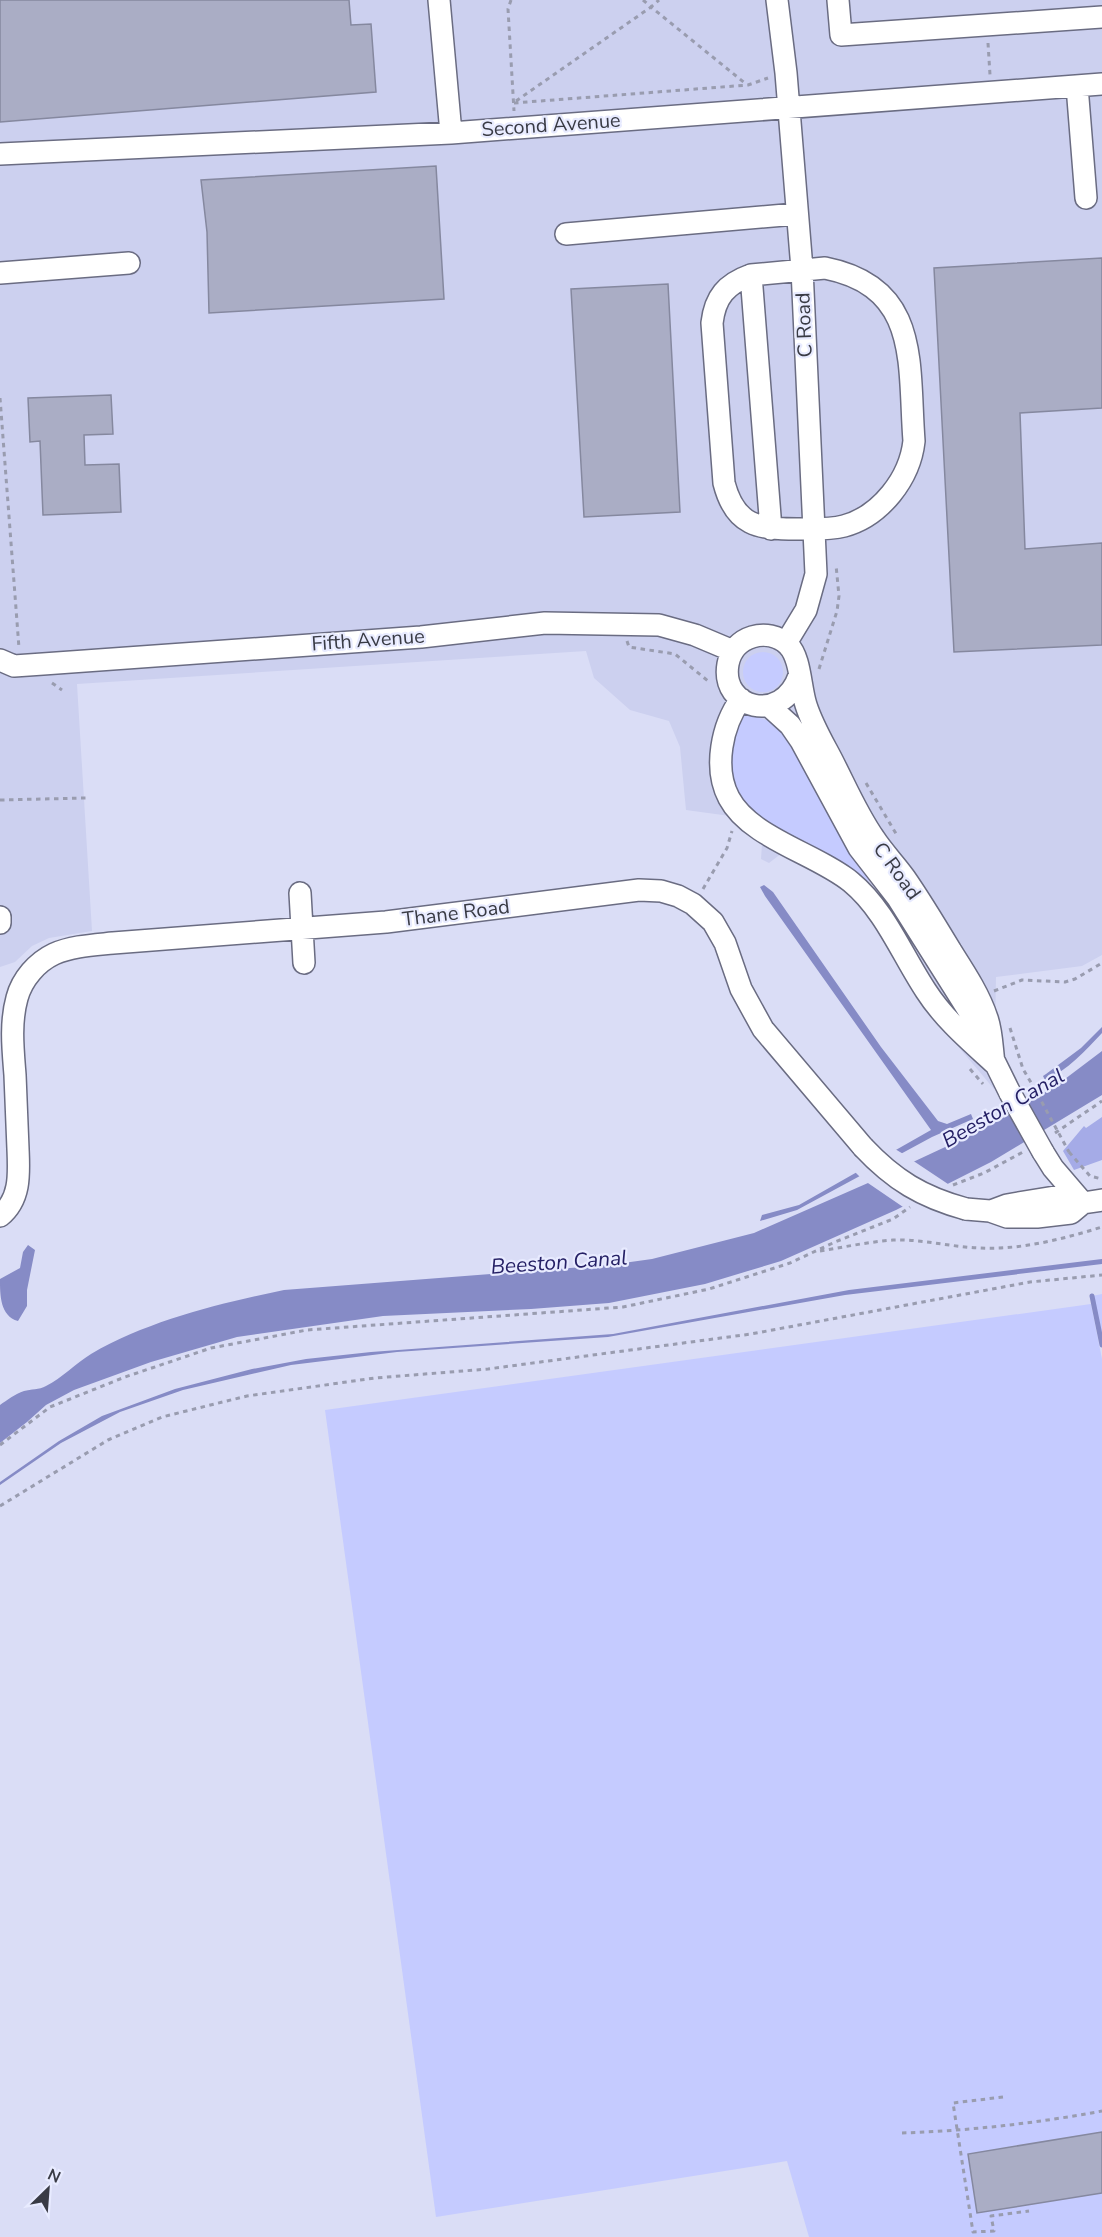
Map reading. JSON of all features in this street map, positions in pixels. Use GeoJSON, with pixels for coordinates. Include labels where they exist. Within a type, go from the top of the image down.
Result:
{"type":"FeatureCollection","features":[{"type":"Feature","properties":{"kind":"street"},"geometry":{"type":"LineString","coordinates":[[439,0],[451,133]]}},
{"type":"Feature","properties":{"kind":"street","name":"C Road"},"geometry":{"type":"LineString","coordinates":[[777,0],[802,269],[816,574],[806,610],[786,643],[809,676],[806,705],[817,732],[873,837],[905,879],[971,982],[988,1022],[994,1063]]}},
{"type":"Feature","properties":{"kind":"street"},"geometry":{"type":"LineString","coordinates":[[838,0],[841,35],[1102,17]]}},
{"type":"Feature","properties":{"kind":"street","name":"Second Avenue"},"geometry":{"type":"LineString","coordinates":[[0,154],[451,133],[1102,84]]}},
{"type":"Feature","properties":{"kind":"street"},"geometry":{"type":"LineString","coordinates":[[1077,86],[1086,198]]}},
{"type":"Feature","properties":{"kind":"street"},"geometry":{"type":"LineString","coordinates":[[566,234],[796,214]]}},
{"type":"Feature","properties":{"kind":"street"},"geometry":{"type":"LineString","coordinates":[[0,273],[129,263]]}},
{"type":"Feature","properties":{"kind":"street"},"geometry":{"type":"LineString","coordinates":[[825,268],[853,275],[878,290],[894,309],[904,332],[907,346],[914,441],[908,469],[900,482],[880,506],[857,521],[844,526],[813,529],[771,529],[760,527],[731,506],[723,483],[713,311],[723,290],[731,284],[751,275],[802,269],[825,268]]}},
{"type":"Feature","properties":{"kind":"street"},"geometry":{"type":"LineString","coordinates":[[751,275],[771,529]]}},
{"type":"Feature","properties":{"kind":"street","name":"Fifth Avenue"},"geometry":{"type":"LineString","coordinates":[[5,659],[14,666],[421,637],[545,623],[659,625],[695,635],[733,651]]}},
{"type":"Feature","properties":{"kind":"street"},"geometry":{"type":"LineString","coordinates":[[741,699],[729,682],[727,671],[733,651],[741,642],[752,636],[776,637],[786,643]]}},
{"type":"Feature","properties":{"kind":"street"},"geometry":{"type":"LineString","coordinates":[[769,706],[788,697],[795,687],[809,676]]}},
{"type":"Feature","properties":{"kind":"street","name":"C Road"},"geometry":{"type":"LineString","coordinates":[[994,1063],[956,1028],[927,993],[886,925],[860,890],[842,875],[751,824],[728,798],[721,776],[721,754],[734,710],[741,699],[759,706],[769,706],[790,725],[801,741],[859,848],[897,897],[972,1016],[1010,1093]]}},
{"type":"Feature","properties":{"kind":"street","name":"Thane Road"},"geometry":{"type":"LineString","coordinates":[[0,1216],[13,1200],[18,1186],[19,1164],[7,1077],[16,999],[30,973],[55,954],[80,947],[113,943],[386,922],[639,890],[660,891],[678,896],[693,904],[712,922],[724,943],[741,989],[763,1029],[862,1148],[903,1183],[932,1198],[966,1209],[990,1211],[1014,1203],[1061,1196],[1092,1202]]}},
{"type":"Feature","properties":{"kind":"street","name":"C Road"},"geometry":{"type":"LineString","coordinates":[[860,890],[897,897]]}},
{"type":"Feature","properties":{"kind":"street"},"geometry":{"type":"LineString","coordinates":[[300,894],[304,963]]}},
{"type":"Feature","properties":{"kind":"street"},"geometry":{"type":"LineString","coordinates":[[0,917],[0,923]]}},
{"type":"Feature","properties":{"kind":"street","name":"Thane Road"},"geometry":{"type":"LineString","coordinates":[[1010,1093],[1046,1145],[1053,1168],[1092,1202]]}},
{"type":"Feature","properties":{"kind":"path"},"geometry":{"type":"LineString","coordinates":[[511,0],[508,9],[515,128]]}},
{"type":"Feature","properties":{"kind":"path"},"geometry":{"type":"LineString","coordinates":[[643,0],[748,85]]}},
{"type":"Feature","properties":{"kind":"path"},"geometry":{"type":"LineString","coordinates":[[514,103],[659,0]]}},
{"type":"Feature","properties":{"kind":"path"},"geometry":{"type":"LineString","coordinates":[[987,25],[991,92]]}},
{"type":"Feature","properties":{"kind":"path"},"geometry":{"type":"LineString","coordinates":[[514,103],[748,85],[769,77],[772,70]]}},
{"type":"Feature","properties":{"kind":"path"},"geometry":{"type":"LineString","coordinates":[[0,398],[5,659]]}},
{"type":"Feature","properties":{"kind":"path"},"geometry":{"type":"LineString","coordinates":[[809,676],[830,637],[837,611],[836,562]]}},
{"type":"Feature","properties":{"kind":"path"},"geometry":{"type":"LineString","coordinates":[[619,624],[629,646],[675,654],[705,676],[710,683]]}},
{"type":"Feature","properties":{"kind":"path"},"geometry":{"type":"LineString","coordinates":[[43,664],[46,679],[62,690]]}},
{"type":"Feature","properties":{"kind":"path"},"geometry":{"type":"LineString","coordinates":[[865,781],[900,839]]}},
{"type":"Feature","properties":{"kind":"path"},"geometry":{"type":"LineString","coordinates":[[0,800],[86,798]]}},
{"type":"Feature","properties":{"kind":"path"},"geometry":{"type":"LineString","coordinates":[[709,897],[701,891],[727,848],[732,835],[731,824],[738,830]]}},
{"type":"Feature","properties":{"kind":"path"},"geometry":{"type":"LineString","coordinates":[[997,999],[993,992],[1010,983],[1032,979],[1065,982],[1102,963]]}},
{"type":"Feature","properties":{"kind":"path"},"geometry":{"type":"LineString","coordinates":[[1008,1019],[1023,1069],[1069,1152],[1090,1176],[1102,1179]]}},
{"type":"Feature","properties":{"kind":"path"},"geometry":{"type":"LineString","coordinates":[[1046,1145],[1102,1101]]}},
{"type":"Feature","properties":{"kind":"path"},"geometry":{"type":"LineString","coordinates":[[0,1445],[50,1407],[125,1377],[211,1348],[307,1330],[623,1307],[709,1289],[790,1263],[815,1251],[891,1240],[917,1240],[988,1248],[1069,1237],[1102,1227]]}},
{"type":"Feature","properties":{"kind":"path"},"geometry":{"type":"LineString","coordinates":[[767,1271],[774,1273]]}},
{"type":"Feature","properties":{"kind":"path"},"geometry":{"type":"LineString","coordinates":[[0,1506],[108,1440],[162,1418],[247,1395],[375,1378],[488,1369],[751,1334],[1030,1282],[1102,1275]]}},
{"type":"Feature","properties":{"kind":"path"},"geometry":{"type":"LineString","coordinates":[[1004,2097],[953,2103],[973,2232],[994,2231],[992,2216],[1029,2211]]}},
{"type":"Feature","properties":{"kind":"path"},"geometry":{"type":"LineString","coordinates":[[902,2133],[1076,2116],[1102,2111]]}},
{"type":"Feature","properties":{"kind":"shaded area"},"geometry":{"type":"Polygon","coordinates":[[[0,0],[1102,0],[1102,955],[1082,966],[996,977],[994,1089],[919,1000],[866,908],[843,889],[782,853],[769,863],[761,859],[762,844],[730,816],[686,810],[680,747],[669,721],[630,710],[594,678],[586,651],[77,684],[92,931],[49,938],[32,946],[15,962],[0,967],[0,0]]]}},
{"type":"Feature","properties":{"kind":"shaded area"},"geometry":{"type":"Polygon","coordinates":[[[763,652],[777,658],[783,672],[777,686],[763,692],[749,686],[743,672],[749,658],[763,652]]]}},
{"type":"Feature","properties":{"kind":"shaded area"},"geometry":{"type":"Polygon","coordinates":[[[741,712],[769,721],[787,735],[845,845],[872,877],[863,886],[750,816],[728,777],[733,737],[741,712]]]}},
{"type":"Feature","properties":{"kind":"shaded area"},"geometry":{"type":"Polygon","coordinates":[[[764,885],[773,892],[881,1047],[938,1121],[947,1124],[971,1114],[973,1119],[932,1137],[797,1210],[760,1221],[762,1215],[799,1205],[931,1130],[765,896],[760,887],[764,885]]]}},
{"type":"Feature","properties":{"kind":"shaded area"},"geometry":{"type":"Polygon","coordinates":[[[1102,1027],[1102,1033],[1076,1060],[1045,1080],[1043,1076],[1081,1048],[1102,1027]]]}},
{"type":"Feature","properties":{"kind":"shaded area"},"geometry":{"type":"Polygon","coordinates":[[[1102,1051],[1102,1095],[991,1162],[896,1210],[781,1261],[705,1284],[609,1303],[383,1316],[237,1337],[151,1362],[74,1390],[46,1405],[0,1443],[0,1405],[21,1392],[46,1386],[91,1354],[161,1322],[209,1307],[284,1290],[609,1265],[652,1259],[754,1233],[973,1134],[1057,1085],[1102,1051]]]}},
{"type":"Feature","properties":{"kind":"shaded area"},"geometry":{"type":"Polygon","coordinates":[[[1102,1117],[1102,1160],[1074,1170],[1063,1151],[1084,1126],[1086,1128],[1102,1117]]]}},
{"type":"Feature","properties":{"kind":"shaded area"},"geometry":{"type":"Polygon","coordinates":[[[28,1245],[35,1250],[27,1290],[27,1306],[18,1321],[4,1310],[0,1279],[20,1268],[23,1252],[28,1245]]]}},
{"type":"Feature","properties":{"kind":"shaded area"},"geometry":{"type":"Polygon","coordinates":[[[1102,1259],[1102,1264],[845,1295],[608,1337],[397,1352],[291,1365],[183,1390],[120,1412],[61,1443],[0,1485],[0,1482],[59,1441],[102,1416],[175,1389],[252,1369],[306,1359],[371,1352],[613,1334],[849,1290],[1102,1259]]]}},
{"type":"Feature","properties":{"kind":"shaded area"},"geometry":{"type":"Polygon","coordinates":[[[1102,1294],[1102,1345],[1092,1296],[1102,1294]]]}},
{"type":"Feature","properties":{"kind":"shaded area"},"geometry":{"type":"Polygon","coordinates":[[[1091,1304],[1102,1359],[1102,2237],[809,2237],[787,2161],[436,2217],[325,1410],[1091,1304]]]}},
{"type":"Feature","properties":{"kind":"pier"},"geometry":{"type":"Polygon","coordinates":[[[895,1149],[905,1155],[862,1179],[854,1171],[895,1149]]]}},
{"type":"Feature","properties":{"kind":"pier"},"geometry":{"type":"Polygon","coordinates":[[[912,1160],[951,1186],[906,1209],[865,1181],[912,1160]]]}},
{"type":"Feature","properties":{"kind":"building"},"geometry":{"type":"Polygon","coordinates":[[[0,0],[349,0],[351,25],[371,24],[376,92],[0,122],[0,0]]]}},
{"type":"Feature","properties":{"kind":"building"},"geometry":{"type":"Polygon","coordinates":[[[436,166],[444,299],[209,313],[207,232],[201,180],[436,166]]]}},
{"type":"Feature","properties":{"kind":"building"},"geometry":{"type":"Polygon","coordinates":[[[1102,258],[1102,408],[1020,413],[1025,549],[1102,543],[1102,645],[954,652],[934,268],[1102,258]]]}},
{"type":"Feature","properties":{"kind":"building"},"geometry":{"type":"Polygon","coordinates":[[[668,284],[680,512],[584,517],[571,289],[668,284]]]}},
{"type":"Feature","properties":{"kind":"building"},"geometry":{"type":"Polygon","coordinates":[[[111,395],[113,434],[84,435],[85,465],[119,464],[121,512],[43,515],[40,441],[30,442],[28,398],[111,395]]]}},
{"type":"Feature","properties":{"kind":"building"},"geometry":{"type":"Polygon","coordinates":[[[1102,2132],[1102,2193],[977,2213],[968,2154],[1102,2132]]]}},
{"type":"Feature","properties":{"kind":"waterway"},"geometry":{"type":"LineString","coordinates":[[1092,1296],[1102,1345]]}},
{"type":"Feature","properties":{"kind":"water label","name":"Beeston Canal"},"geometry":{"type":"Point","coordinates":[1003,1108]}},
{"type":"Feature","properties":{"kind":"water label","name":"Beeston Canal"},"geometry":{"type":"Point","coordinates":[559,1262]}}]}
